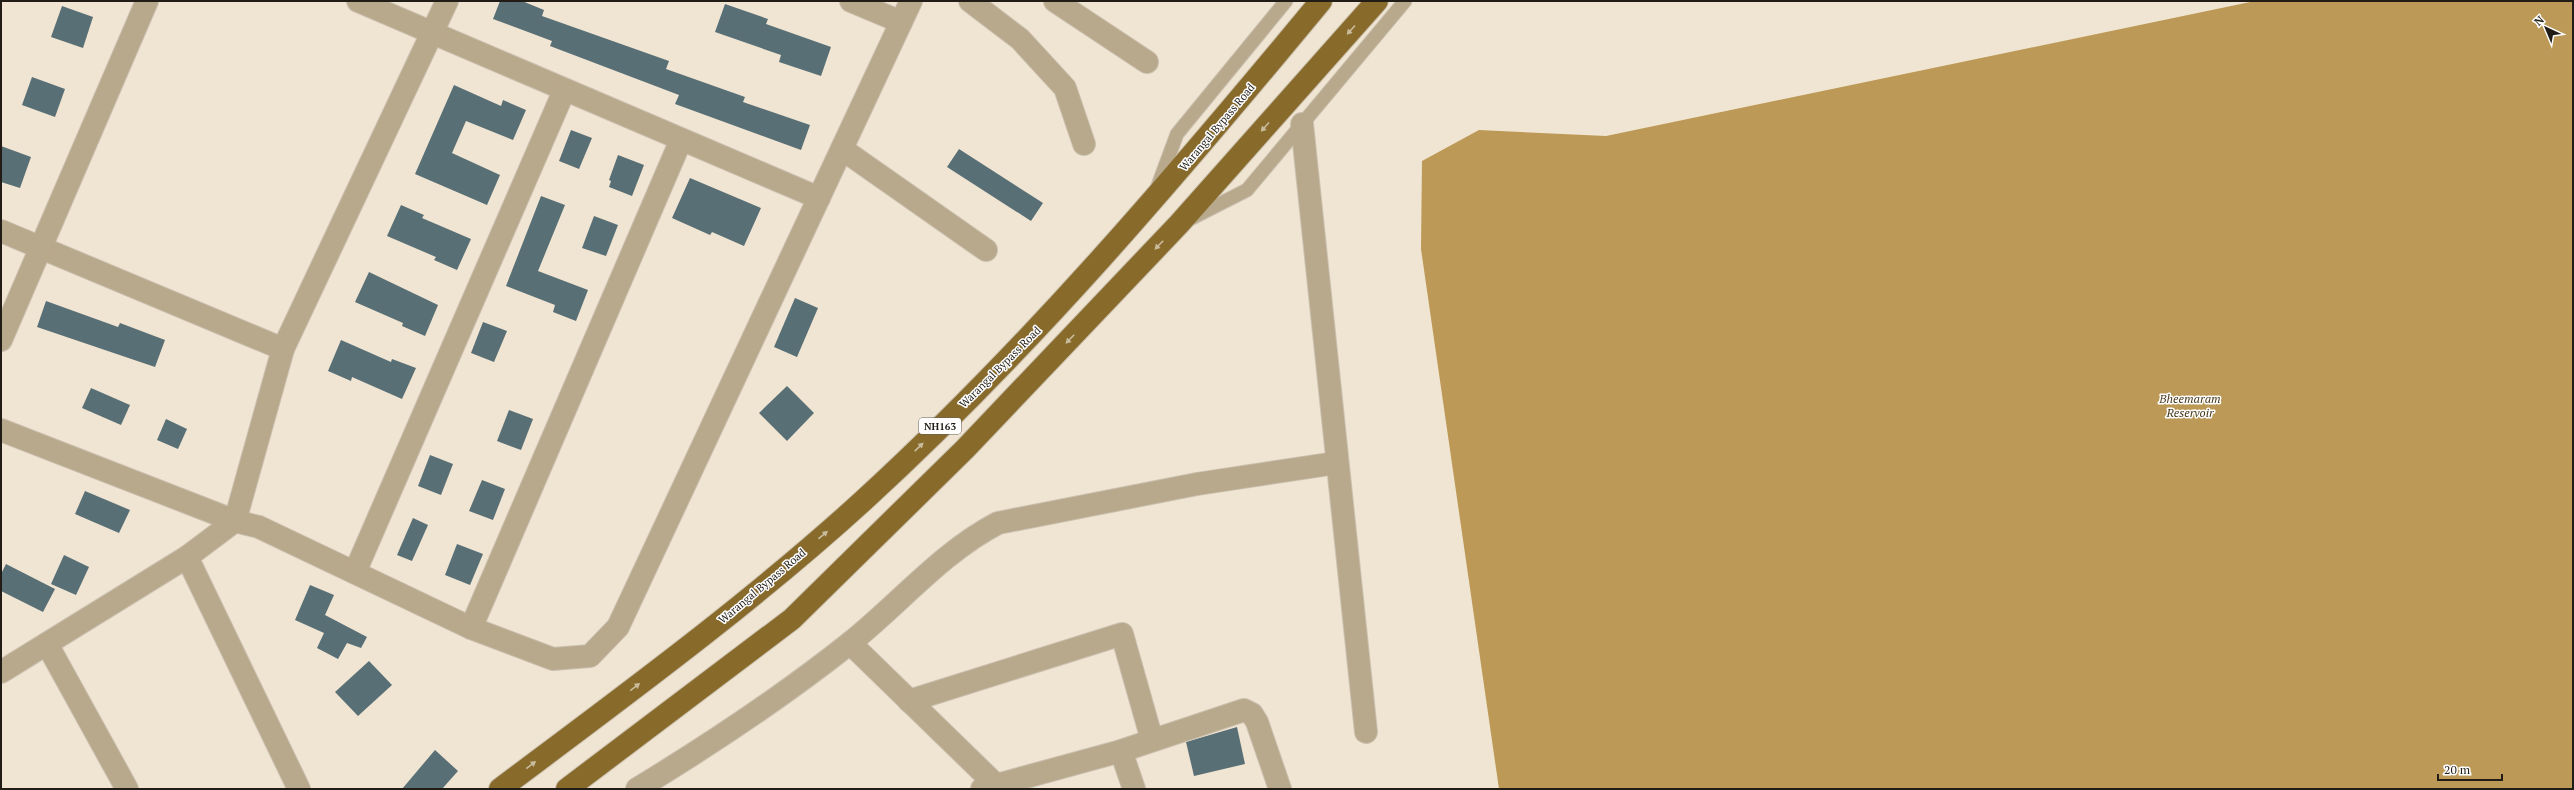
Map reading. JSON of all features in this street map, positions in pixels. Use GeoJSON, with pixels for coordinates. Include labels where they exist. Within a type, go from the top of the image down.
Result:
{"type":"FeatureCollection","features":[{"type":"Feature","properties":{"kind":"highway","name":"Warangal Bypass Road"},"geometry":{"type":"LineString","coordinates":[[500,789],[712,628],[863,500],[1015,354],[1152,203],[1321,1]]}},
{"type":"Feature","properties":{"kind":"highway","name":"NH163"},"geometry":{"type":"LineString","coordinates":[[567,789],[792,619],[965,449],[1179,224],[1377,1]]}},
{"type":"Feature","properties":{"kind":"street"},"geometry":{"type":"LineString","coordinates":[[1,340],[147,1]]}},
{"type":"Feature","properties":{"kind":"street"},"geometry":{"type":"LineString","coordinates":[[358,1],[564,91],[819,198]]}},
{"type":"Feature","properties":{"kind":"street"},"geometry":{"type":"LineString","coordinates":[[1,672],[187,557],[235,521],[283,349],[447,1]]}},
{"type":"Feature","properties":{"kind":"street"},"geometry":{"type":"LineString","coordinates":[[852,1],[901,22]]}},
{"type":"Feature","properties":{"kind":"street"},"geometry":{"type":"LineString","coordinates":[[1,430],[235,521],[259,527],[471,628],[554,659],[590,656],[618,627],[911,1]]}},
{"type":"Feature","properties":{"kind":"street"},"geometry":{"type":"LineString","coordinates":[[970,1],[1020,39],[1064,88],[1084,144]]}},
{"type":"Feature","properties":{"kind":"street"},"geometry":{"type":"LineString","coordinates":[[1055,1],[1147,62]]}},
{"type":"Feature","properties":{"kind":"street"},"geometry":{"type":"LineString","coordinates":[[356,572],[564,91]]}},
{"type":"Feature","properties":{"kind":"street"},"geometry":{"type":"LineString","coordinates":[[1302,124],[1336,463],[1366,732]]}},
{"type":"Feature","properties":{"kind":"street"},"geometry":{"type":"LineString","coordinates":[[471,628],[681,140]]}},
{"type":"Feature","properties":{"kind":"street"},"geometry":{"type":"LineString","coordinates":[[842,149],[986,250]]}},
{"type":"Feature","properties":{"kind":"street"},"geometry":{"type":"LineString","coordinates":[[1,232],[283,349]]}},
{"type":"Feature","properties":{"kind":"street"},"geometry":{"type":"LineString","coordinates":[[638,789],[763,709],[850,643],[956,551],[978,534],[998,523],[1197,484],[1336,463]]}},
{"type":"Feature","properties":{"kind":"street"},"geometry":{"type":"LineString","coordinates":[[187,557],[299,789]]}},
{"type":"Feature","properties":{"kind":"street"},"geometry":{"type":"LineString","coordinates":[[910,701],[1122,634],[1152,740]]}},
{"type":"Feature","properties":{"kind":"street"},"geometry":{"type":"LineString","coordinates":[[850,643],[910,701],[989,787],[1121,751],[1244,710],[1252,714],[1257,722],[1280,789]]}},
{"type":"Feature","properties":{"kind":"street"},"geometry":{"type":"LineString","coordinates":[[47,644],[127,789]]}},
{"type":"Feature","properties":{"kind":"street"},"geometry":{"type":"LineString","coordinates":[[1121,751],[1134,789]]}},
{"type":"Feature","properties":{"kind":"lane"},"geometry":{"type":"LineString","coordinates":[[1152,203],[1177,134],[1286,1]]}},
{"type":"Feature","properties":{"kind":"lane"},"geometry":{"type":"LineString","coordinates":[[1179,224],[1246,190],[1405,1]]}},
{"type":"Feature","properties":{"kind":"water","name":"Bheemaram Reservoir"},"geometry":{"type":"Polygon","coordinates":[[[2255,1],[2573,1],[2573,789],[1499,789],[1421,249],[1422,161],[1479,130],[1606,136],[2255,1]]]}},
{"type":"Feature","properties":{"kind":"building"},"geometry":{"type":"Polygon","coordinates":[[[500,1],[522,1],[544,10],[542,16],[669,61],[666,69],[745,97],[743,102],[810,125],[801,150],[675,104],[679,95],[550,46],[552,41],[493,19],[500,1]]]}},
{"type":"Feature","properties":{"kind":"building"},"geometry":{"type":"Polygon","coordinates":[[[725,4],[768,19],[766,24],[831,47],[821,76],[779,62],[781,55],[715,32],[725,4]]]}},
{"type":"Feature","properties":{"kind":"building"},"geometry":{"type":"Polygon","coordinates":[[[62,6],[93,17],[83,48],[51,37],[62,6]]]}},
{"type":"Feature","properties":{"kind":"building"},"geometry":{"type":"Polygon","coordinates":[[[32,77],[65,89],[55,117],[22,105],[32,77]]]}},
{"type":"Feature","properties":{"kind":"building"},"geometry":{"type":"Polygon","coordinates":[[[454,85],[501,106],[503,100],[526,110],[513,140],[466,121],[452,153],[500,175],[487,205],[415,174],[454,85]]]}},
{"type":"Feature","properties":{"kind":"building"},"geometry":{"type":"Polygon","coordinates":[[[571,130],[592,138],[579,169],[559,161],[571,130]]]}},
{"type":"Feature","properties":{"kind":"building"},"geometry":{"type":"Polygon","coordinates":[[[1,146],[31,157],[20,188],[1,182],[1,146]]]}},
{"type":"Feature","properties":{"kind":"building"},"geometry":{"type":"Polygon","coordinates":[[[959,149],[1043,203],[1031,221],[947,167],[959,149]]]}},
{"type":"Feature","properties":{"kind":"building"},"geometry":{"type":"Polygon","coordinates":[[[618,155],[644,165],[632,196],[609,187],[611,181],[609,180],[618,155]]]}},
{"type":"Feature","properties":{"kind":"building"},"geometry":{"type":"Polygon","coordinates":[[[690,178],[761,208],[744,246],[712,232],[710,235],[672,218],[690,178]]]}},
{"type":"Feature","properties":{"kind":"building"},"geometry":{"type":"Polygon","coordinates":[[[541,196],[565,205],[538,271],[588,290],[576,321],[553,312],[555,305],[506,286],[541,196]]]}},
{"type":"Feature","properties":{"kind":"building"},"geometry":{"type":"Polygon","coordinates":[[[401,205],[424,215],[422,218],[471,239],[457,270],[434,260],[436,257],[387,236],[401,205]]]}},
{"type":"Feature","properties":{"kind":"building"},"geometry":{"type":"Polygon","coordinates":[[[594,216],[618,225],[606,256],[582,248],[594,216]]]}},
{"type":"Feature","properties":{"kind":"building"},"geometry":{"type":"Polygon","coordinates":[[[369,272],[438,305],[425,336],[402,326],[403,323],[355,302],[369,272]]]}},
{"type":"Feature","properties":{"kind":"building"},"geometry":{"type":"Polygon","coordinates":[[[795,298],[818,308],[797,357],[774,347],[795,298]]]}},
{"type":"Feature","properties":{"kind":"building"},"geometry":{"type":"Polygon","coordinates":[[[46,301],[118,327],[120,323],[165,340],[155,367],[37,327],[46,301]]]}},
{"type":"Feature","properties":{"kind":"building"},"geometry":{"type":"Polygon","coordinates":[[[483,322],[507,331],[494,362],[471,353],[483,322]]]}},
{"type":"Feature","properties":{"kind":"building"},"geometry":{"type":"Polygon","coordinates":[[[341,340],[391,362],[392,359],[416,368],[402,399],[352,377],[351,381],[328,371],[341,340]]]}},
{"type":"Feature","properties":{"kind":"building"},"geometry":{"type":"Polygon","coordinates":[[[787,386],[814,413],[787,441],[759,413],[787,386]]]}},
{"type":"Feature","properties":{"kind":"building"},"geometry":{"type":"Polygon","coordinates":[[[91,388],[130,405],[121,425],[82,408],[91,388]]]}},
{"type":"Feature","properties":{"kind":"building"},"geometry":{"type":"Polygon","coordinates":[[[509,410],[533,419],[521,450],[497,441],[509,410]]]}},
{"type":"Feature","properties":{"kind":"building"},"geometry":{"type":"Polygon","coordinates":[[[166,419],[187,429],[178,449],[157,440],[166,419]]]}},
{"type":"Feature","properties":{"kind":"building"},"geometry":{"type":"Polygon","coordinates":[[[430,455],[453,464],[441,495],[418,486],[430,455]]]}},
{"type":"Feature","properties":{"kind":"building"},"geometry":{"type":"Polygon","coordinates":[[[482,480],[505,489],[493,520],[469,511],[482,480]]]}},
{"type":"Feature","properties":{"kind":"building"},"geometry":{"type":"Polygon","coordinates":[[[85,491],[130,510],[119,533],[75,514],[85,491]]]}},
{"type":"Feature","properties":{"kind":"building"},"geometry":{"type":"Polygon","coordinates":[[[413,518],[428,525],[412,561],[397,555],[413,518]]]}},
{"type":"Feature","properties":{"kind":"building"},"geometry":{"type":"Polygon","coordinates":[[[457,544],[483,554],[470,585],[445,575],[457,544]]]}},
{"type":"Feature","properties":{"kind":"building"},"geometry":{"type":"Polygon","coordinates":[[[64,555],[89,567],[76,595],[51,584],[64,555]]]}},
{"type":"Feature","properties":{"kind":"building"},"geometry":{"type":"Polygon","coordinates":[[[6,564],[55,589],[43,612],[1,591],[1,574],[6,564]]]}},
{"type":"Feature","properties":{"kind":"building"},"geometry":{"type":"Polygon","coordinates":[[[310,585],[334,595],[325,615],[367,637],[361,648],[347,643],[338,659],[317,648],[324,633],[295,620],[310,585]]]}},
{"type":"Feature","properties":{"kind":"building"},"geometry":{"type":"Polygon","coordinates":[[[369,661],[392,685],[358,716],[335,692],[369,661]]]}},
{"type":"Feature","properties":{"kind":"building"},"geometry":{"type":"Polygon","coordinates":[[[1237,727],[1245,764],[1194,776],[1186,742],[1237,727]]]}},
{"type":"Feature","properties":{"kind":"building"},"geometry":{"type":"Polygon","coordinates":[[[435,750],[458,771],[442,789],[402,789],[435,750]]]}}]}
